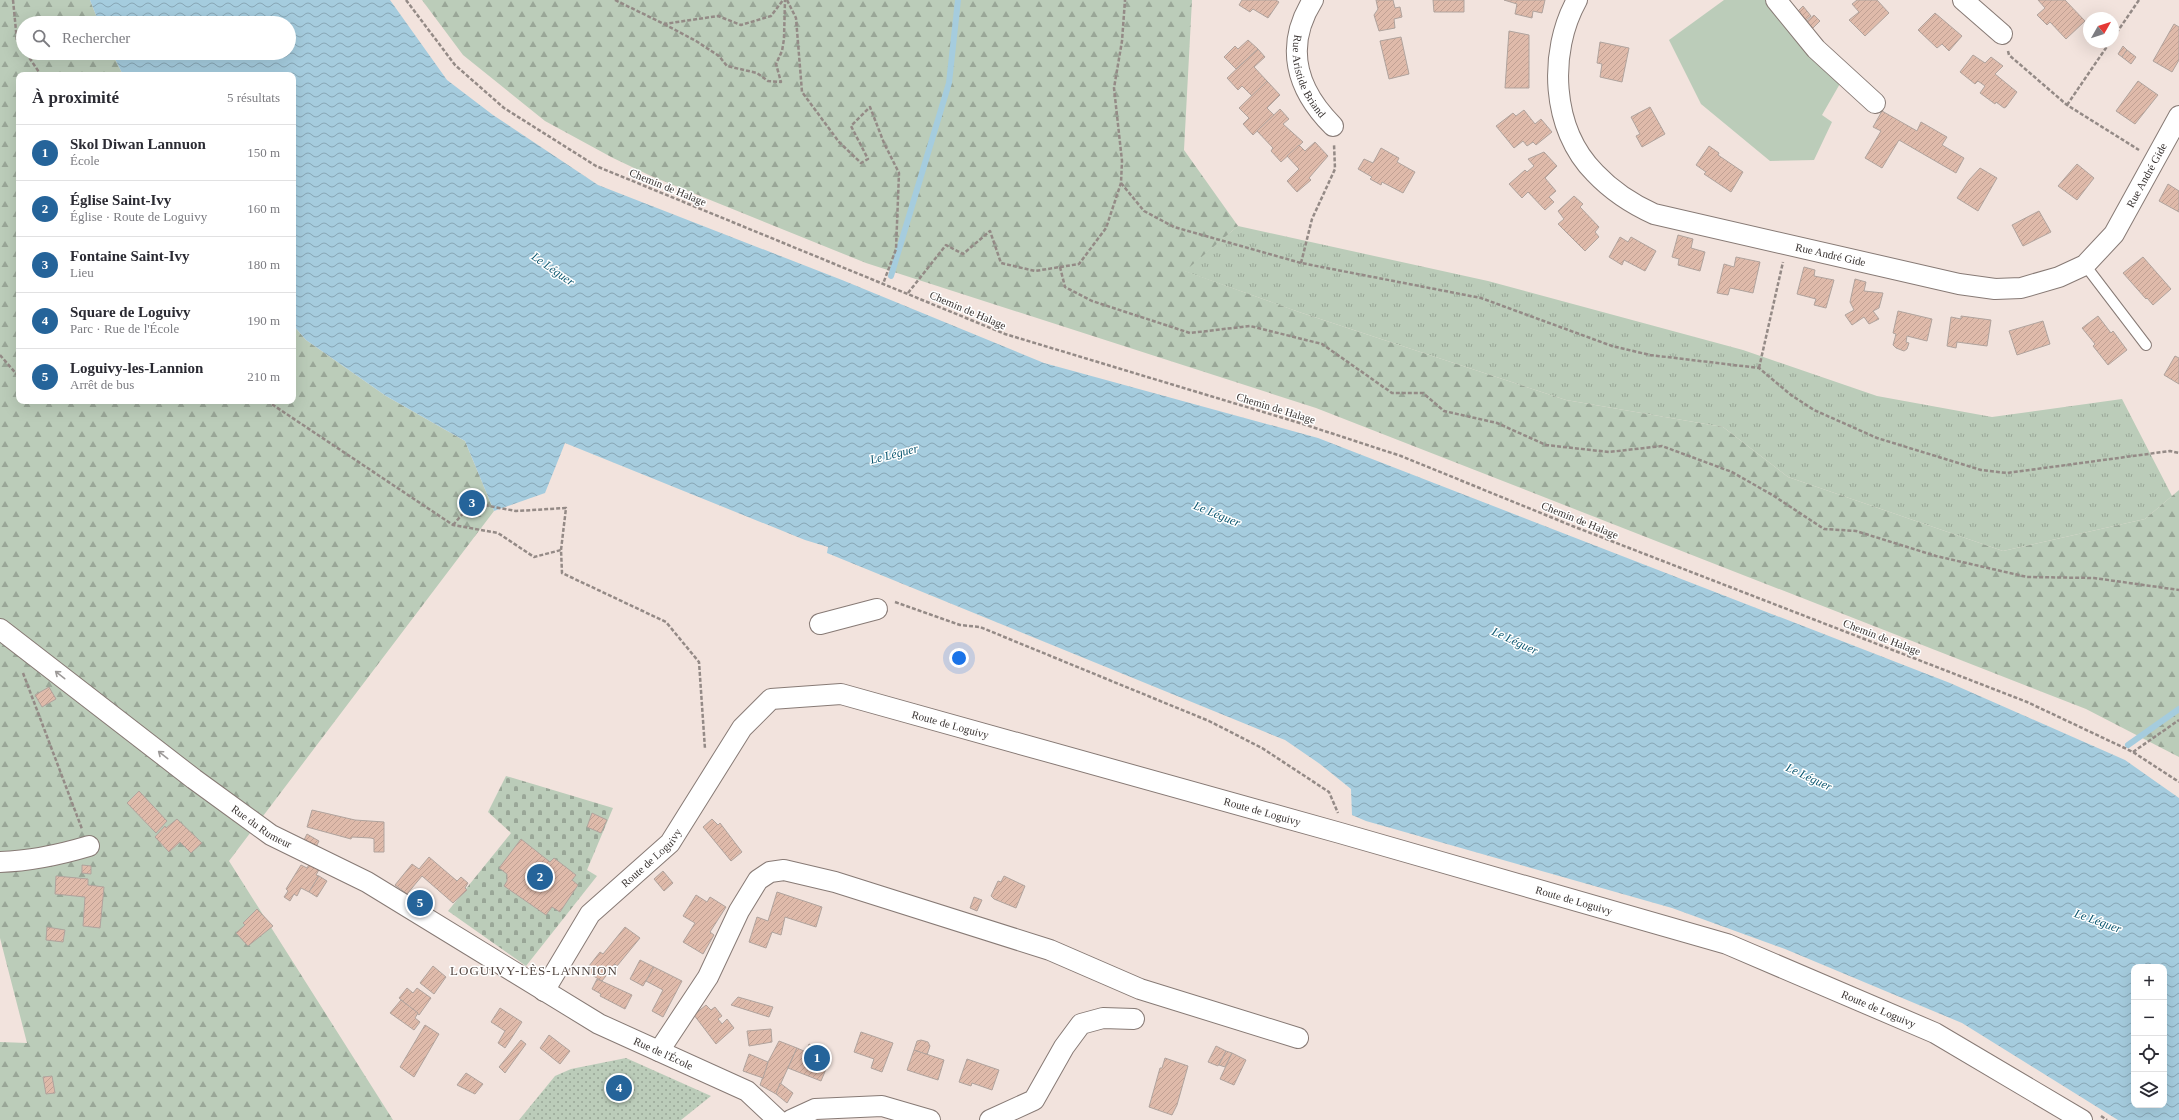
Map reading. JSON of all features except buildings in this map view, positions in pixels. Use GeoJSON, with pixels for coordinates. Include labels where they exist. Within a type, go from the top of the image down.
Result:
{"type":"FeatureCollection","features":[{"type":"Feature","properties":{"kind":"street","name":"Rue Aristide Briand"},"geometry":{"type":"LineString","coordinates":[[1313,0],[1298,30],[1296,51],[1301,78],[1316,109],[1333,126]]}},
{"type":"Feature","properties":{"kind":"street","name":"Rue André Gide"},"geometry":{"type":"LineString","coordinates":[[1576,0],[1566,22],[1557,70],[1560,102],[1565,125],[1579,153],[1594,172],[1633,204],[1654,214],[1959,284],[1995,289],[2021,288],[2059,277],[2085,265],[2114,234],[2137,195],[2154,160],[2179,116]]}},
{"type":"Feature","properties":{"kind":"street"},"geometry":{"type":"LineString","coordinates":[[1776,0],[1816,49],[1875,103]]}},
{"type":"Feature","properties":{"kind":"street"},"geometry":{"type":"LineString","coordinates":[[1963,0],[2002,34]]}},
{"type":"Feature","properties":{"kind":"street"},"geometry":{"type":"LineString","coordinates":[[820,624],[877,609]]}},
{"type":"Feature","properties":{"kind":"street","name":"Rue du Rumeur"},"geometry":{"type":"LineString","coordinates":[[0,629],[194,779],[271,835],[367,882],[544,991]]}},
{"type":"Feature","properties":{"kind":"street","name":"Route de Loguivy"},"geometry":{"type":"LineString","coordinates":[[544,991],[590,914],[670,843],[747,723],[771,699],[841,694],[1340,833],[1727,944],[1935,1033],[2082,1120]]}},
{"type":"Feature","properties":{"kind":"street"},"geometry":{"type":"LineString","coordinates":[[0,862],[29,861],[63,854],[89,846]]}},
{"type":"Feature","properties":{"kind":"street"},"geometry":{"type":"LineString","coordinates":[[659,1051],[708,977],[739,911],[758,880],[770,872],[784,870],[835,882],[1050,950],[1140,989],[1298,1038]]}},
{"type":"Feature","properties":{"kind":"street","name":"Rue de l'École"},"geometry":{"type":"LineString","coordinates":[[544,991],[599,1024],[747,1091],[778,1120]]}},
{"type":"Feature","properties":{"kind":"street"},"geometry":{"type":"LineString","coordinates":[[990,1120],[1034,1100],[1064,1047],[1081,1024],[1102,1018],[1134,1019]]}},
{"type":"Feature","properties":{"kind":"street"},"geometry":{"type":"LineString","coordinates":[[791,1120],[815,1109],[882,1106],[930,1120]]}},
{"type":"Feature","properties":{"kind":"lane"},"geometry":{"type":"LineString","coordinates":[[2085,265],[2146,345]]}},
{"type":"Feature","properties":{"kind":"path"},"geometry":{"type":"LineString","coordinates":[[13,0],[16,31]]}},
{"type":"Feature","properties":{"kind":"path","name":"Chemin de Halage"},"geometry":{"type":"LineString","coordinates":[[406,0],[455,65],[504,108],[596,166],[1005,334],[1303,424],[1400,456],[1575,527],[2026,702],[2133,752],[2179,782]]}},
{"type":"Feature","properties":{"kind":"path"},"geometry":{"type":"LineString","coordinates":[[615,0],[664,24],[707,48],[719,56],[727,66],[757,73],[768,81],[781,82],[776,64],[782,51],[784,39],[785,0]]}},
{"type":"Feature","properties":{"kind":"path"},"geometry":{"type":"LineString","coordinates":[[785,0],[796,18],[802,92],[839,142],[861,162],[868,159],[851,126],[870,107],[884,143],[900,173],[896,249],[883,284]]}},
{"type":"Feature","properties":{"kind":"path"},"geometry":{"type":"LineString","coordinates":[[664,24],[718,16],[741,25],[771,16],[785,0]]}},
{"type":"Feature","properties":{"kind":"path"},"geometry":{"type":"LineString","coordinates":[[908,293],[946,246],[963,254],[990,231],[1001,264],[1035,271],[1079,264],[1106,228],[1121,183],[1122,161],[1114,88],[1122,41],[1125,0]]}},
{"type":"Feature","properties":{"kind":"path"},"geometry":{"type":"LineString","coordinates":[[2119,29],[2139,0]]}},
{"type":"Feature","properties":{"kind":"path"},"geometry":{"type":"LineString","coordinates":[[2002,34],[2009,55],[2067,106],[2154,160]]}},
{"type":"Feature","properties":{"kind":"path"},"geometry":{"type":"LineString","coordinates":[[2067,106],[2106,48]]}},
{"type":"Feature","properties":{"kind":"path"},"geometry":{"type":"LineString","coordinates":[[31,60],[39,72]]}},
{"type":"Feature","properties":{"kind":"path"},"geometry":{"type":"LineString","coordinates":[[1301,263],[1312,219],[1335,169],[1333,126]]}},
{"type":"Feature","properties":{"kind":"path"},"geometry":{"type":"LineString","coordinates":[[1121,183],[1144,212],[1174,227],[1301,263],[1481,298],[1612,346],[1650,355],[1758,368],[1791,395],[1835,419],[1903,447],[1981,470],[2007,473],[2170,451],[2179,453]]}},
{"type":"Feature","properties":{"kind":"path"},"geometry":{"type":"LineString","coordinates":[[1758,368],[1787,244]]}},
{"type":"Feature","properties":{"kind":"path"},"geometry":{"type":"LineString","coordinates":[[1060,267],[1065,286],[1092,301],[1190,333],[1250,326],[1322,344],[1392,393],[1423,393],[1444,411],[1497,423],[1546,445],[1609,452],[1662,446],[1732,472],[1774,496],[1824,529],[1856,531],[1936,556],[2027,577],[2094,578],[2179,590]]}},
{"type":"Feature","properties":{"kind":"path"},"geometry":{"type":"LineString","coordinates":[[0,355],[16,374]]}},
{"type":"Feature","properties":{"kind":"path"},"geometry":{"type":"LineString","coordinates":[[271,404],[453,526],[498,533],[534,557],[561,550]]}},
{"type":"Feature","properties":{"kind":"path"},"geometry":{"type":"LineString","coordinates":[[453,526],[472,503],[516,511],[566,508],[561,550],[562,573],[666,622],[699,662],[706,752]]}},
{"type":"Feature","properties":{"kind":"path"},"geometry":{"type":"LineString","coordinates":[[877,609],[887,599],[960,624],[980,627],[1209,721],[1262,748],[1314,781],[1329,792],[1335,802],[1339,815]]}},
{"type":"Feature","properties":{"kind":"path"},"geometry":{"type":"LineString","coordinates":[[22,672],[89,846]]}},
{"type":"Feature","properties":{"kind":"path"},"geometry":{"type":"LineString","coordinates":[[2133,752],[2179,720]]}},
{"type":"Feature","properties":{"kind":"green space"},"geometry":{"type":"Polygon","coordinates":[[[0,0],[90,0],[96,16],[16,16],[16,60],[116,60],[122,72],[16,72],[16,404],[296,404],[296,328],[306,340],[386,396],[465,441],[494,511],[229,861],[393,1120],[0,1120],[0,1042],[27,1043],[0,938],[0,0]]]}},
{"type":"Feature","properties":{"kind":"green space"},"geometry":{"type":"Polygon","coordinates":[[[422,0],[1192,0],[1184,150],[1238,226],[1185,271],[1299,312],[1566,400],[1723,427],[1788,477],[2003,551],[2145,519],[2179,490],[2179,757],[2086,709],[1316,408],[866,263],[651,176],[613,158],[545,121],[463,55],[422,0]]]}},
{"type":"Feature","properties":{"kind":"green space"},"geometry":{"type":"Polygon","coordinates":[[[1724,0],[1777,0],[1845,75],[1822,115],[1832,122],[1814,160],[1770,161],[1701,104],[1669,40],[1724,0]]]}},
{"type":"Feature","properties":{"kind":"green space"},"geometry":{"type":"Polygon","coordinates":[[[1238,226],[1488,281],[1743,350],[1877,396],[1992,417],[2122,399],[2172,496],[2145,519],[2003,551],[1788,477],[1723,427],[1566,400],[1299,312],[1184,271],[1238,226]]]}},
{"type":"Feature","properties":{"kind":"green space"},"geometry":{"type":"Polygon","coordinates":[[[506,776],[613,808],[587,870],[597,876],[526,966],[448,911],[511,833],[488,812],[506,776]]]}},
{"type":"Feature","properties":{"kind":"green space"},"geometry":{"type":"Polygon","coordinates":[[[626,1058],[711,1096],[681,1120],[519,1120],[555,1076],[571,1069],[626,1058]]]}},
{"type":"Feature","properties":{"kind":"water","name":"Le Léguer"},"geometry":{"type":"Polygon","coordinates":[[[90,0],[390,0],[447,80],[493,115],[598,185],[842,280],[1044,363],[1318,438],[1950,683],[2125,760],[2179,798],[2179,1120],[2118,1120],[1962,1023],[1785,949],[1672,908],[1366,821],[1352,815],[1351,789],[1320,764],[1285,740],[827,553],[828,547],[805,540],[565,443],[545,493],[494,511],[465,441],[386,396],[306,340],[296,328],[296,72],[122,72],[116,60],[296,60],[296,16],[96,16],[90,0]]]}},
{"type":"Feature","properties":{"kind":"waterway"},"geometry":{"type":"LineString","coordinates":[[891,276],[949,83],[958,0]]}},
{"type":"Feature","properties":{"kind":"waterway"},"geometry":{"type":"LineString","coordinates":[[2128,745],[2179,709]]}},
{"type":"Feature","properties":{"kind":"place","name":"Fontaine Saint-Ivy"},"geometry":{"type":"Point","coordinates":[472,503]}},
{"type":"Feature","properties":{"kind":"place","name":"Église Saint-Ivy"},"geometry":{"type":"Point","coordinates":[540,877]}},
{"type":"Feature","properties":{"kind":"place","name":"Loguivy-les-Lannion"},"geometry":{"type":"Point","coordinates":[420,903]}},
{"type":"Feature","properties":{"kind":"place","name":"Skol Diwan Lannuon"},"geometry":{"type":"Point","coordinates":[817,1058]}},
{"type":"Feature","properties":{"kind":"place","name":"Square de Loguivy"},"geometry":{"type":"Point","coordinates":[619,1088]}},
{"type":"Feature","properties":{"kind":"district","name":"LOGUIVY-LÈS-LANNION"},"geometry":{"type":"Point","coordinates":[534,970]}}]}
